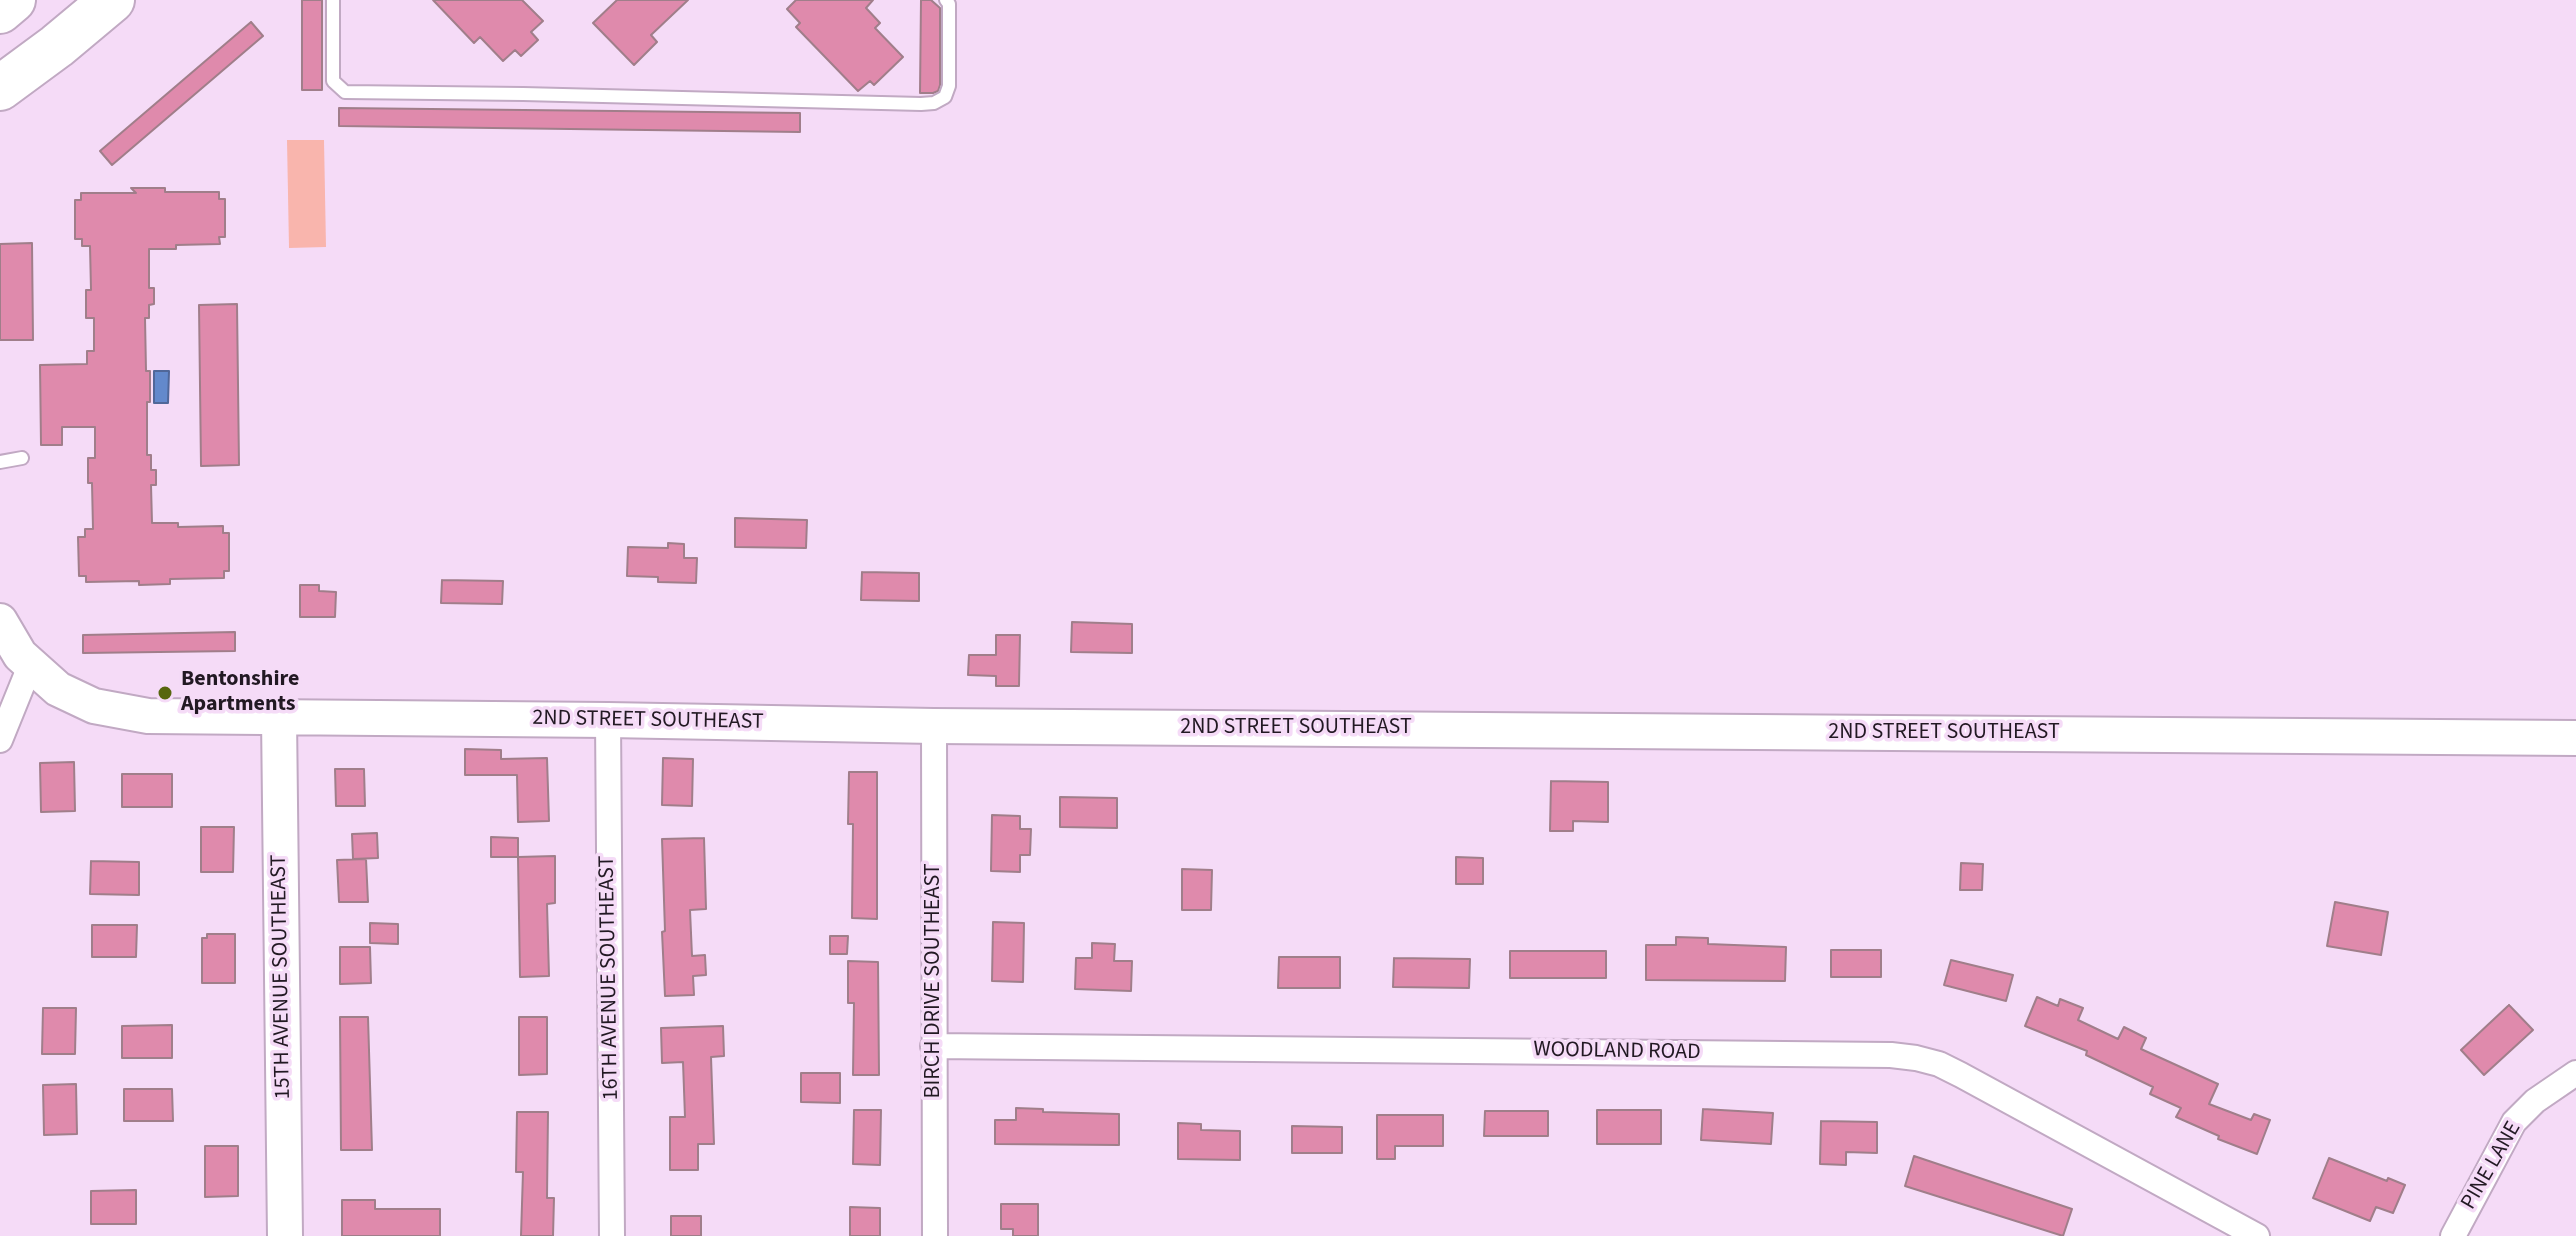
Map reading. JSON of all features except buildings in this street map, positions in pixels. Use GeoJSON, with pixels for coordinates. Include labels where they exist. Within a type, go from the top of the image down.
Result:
{"type":"FeatureCollection","features":[{"type":"Feature","properties":{"kind":"highway"},"geometry":{"type":"LineString","coordinates":[[0,11],[13,0]]}},
{"type":"Feature","properties":{"kind":"highway"},"geometry":{"type":"LineString","coordinates":[[0,88],[112,0]]}},
{"type":"Feature","properties":{"kind":"street","name":"2ND STREET SOUTHEAST"},"geometry":{"type":"LineString","coordinates":[[0,621],[10,642],[30,666],[58,689],[109,711],[148,716],[934,726],[2576,738]]}},
{"type":"Feature","properties":{"kind":"street"},"geometry":{"type":"LineString","coordinates":[[0,740],[30,666]]}},
{"type":"Feature","properties":{"kind":"street","name":"15TH AVENUE SOUTHEAST"},"geometry":{"type":"LineString","coordinates":[[279,717],[285,1236]]}},
{"type":"Feature","properties":{"kind":"street","name":"16TH AVENUE SOUTHEAST"},"geometry":{"type":"LineString","coordinates":[[608,720],[612,1236]]}},
{"type":"Feature","properties":{"kind":"street","name":"BIRCH DRIVE SOUTHEAST"},"geometry":{"type":"LineString","coordinates":[[934,726],[935,1236]]}},
{"type":"Feature","properties":{"kind":"street","name":"WOODLAND ROAD"},"geometry":{"type":"LineString","coordinates":[[933,1046],[1916,1058],[1939,1064],[1961,1075],[2216,1226],[2257,1236]]}},
{"type":"Feature","properties":{"kind":"street","name":"PINE LANE"},"geometry":{"type":"LineString","coordinates":[[2453,1236],[2514,1122],[2535,1101],[2576,1073]]}},
{"type":"Feature","properties":{"kind":"lane"},"geometry":{"type":"LineString","coordinates":[[333,0],[333,81],[345,92],[921,104],[934,103],[945,97],[949,86],[949,4],[946,0]]}},
{"type":"Feature","properties":{"kind":"lane"},"geometry":{"type":"LineString","coordinates":[[0,462],[22,458]]}},
{"type":"Feature","properties":{"kind":"shaded area"},"geometry":{"type":"Polygon","coordinates":[[[287,140],[324,140],[326,247],[289,248],[287,140]]]}},
{"type":"Feature","properties":{"kind":"water"},"geometry":{"type":"Polygon","coordinates":[[[154,371],[169,371],[168,403],[154,403],[154,371]]]}},
{"type":"Feature","properties":{"kind":"place","name":"Bentonshire Apartments"},"geometry":{"type":"Point","coordinates":[165,693]}}]}
